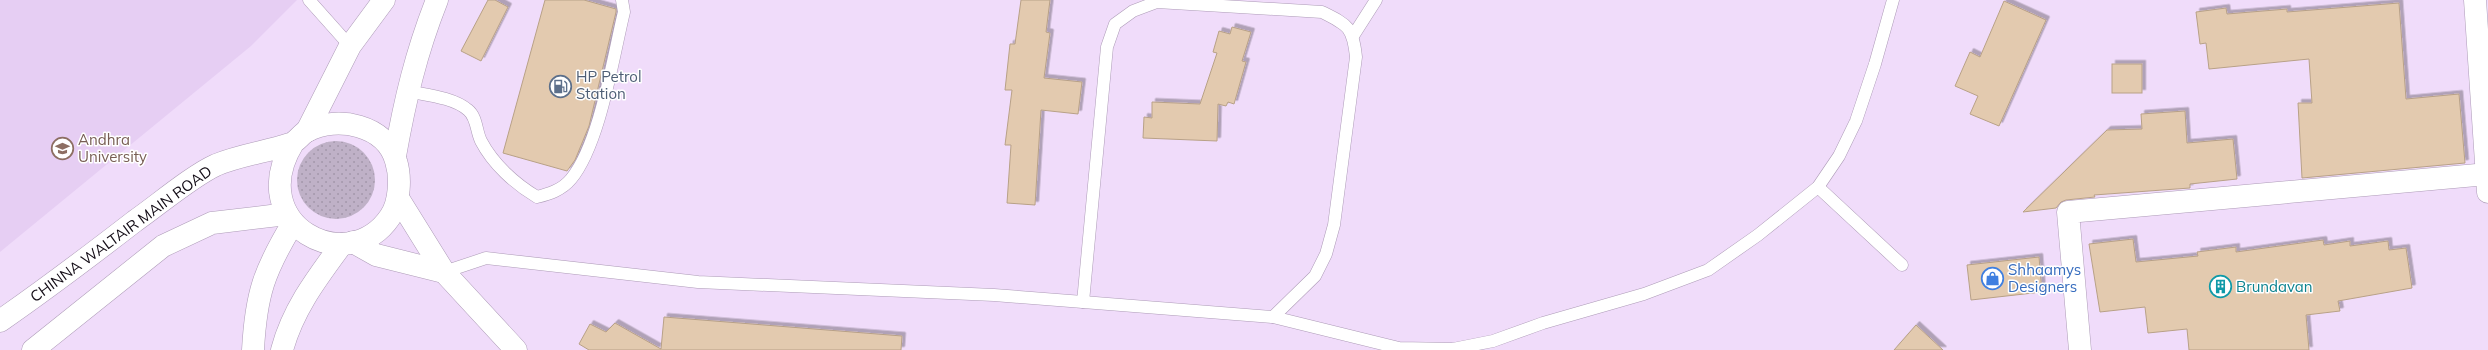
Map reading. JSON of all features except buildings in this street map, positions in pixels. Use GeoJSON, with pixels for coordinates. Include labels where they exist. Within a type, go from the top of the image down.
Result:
{"type":"FeatureCollection","features":[{"type":"Feature","properties":{"kind":"street"},"geometry":{"type":"LineString","coordinates":[[384,0],[350,46],[300,137],[283,160],[279,178],[280,196],[290,219],[308,235],[327,242],[348,243],[376,255],[444,272]]}},
{"type":"Feature","properties":{"kind":"street"},"geometry":{"type":"LineString","coordinates":[[395,156],[407,91],[423,35],[437,0]]}},
{"type":"Feature","properties":{"kind":"street"},"geometry":{"type":"LineString","coordinates":[[2080,350],[2068,212],[2488,180],[2475,0]]}},
{"type":"Feature","properties":{"kind":"street"},"geometry":{"type":"LineString","coordinates":[[282,350],[288,330],[302,299],[348,243],[375,232],[384,224],[390,217],[398,198],[399,169],[395,156],[386,144],[363,126],[334,122],[300,137]]}},
{"type":"Feature","properties":{"kind":"street","name":"CHINNA WALTAIR MAIN ROAD"},"geometry":{"type":"LineString","coordinates":[[0,321],[172,193],[216,165],[300,137]]}},
{"type":"Feature","properties":{"kind":"street"},"geometry":{"type":"LineString","coordinates":[[398,198],[444,272],[516,350]]}},
{"type":"Feature","properties":{"kind":"street"},"geometry":{"type":"LineString","coordinates":[[33,350],[163,246],[212,223],[290,219]]}},
{"type":"Feature","properties":{"kind":"street"},"geometry":{"type":"LineString","coordinates":[[253,350],[258,297],[265,272],[290,219]]}},
{"type":"Feature","properties":{"kind":"lane"},"geometry":{"type":"LineString","coordinates":[[309,0],[350,46]]}},
{"type":"Feature","properties":{"kind":"lane"},"geometry":{"type":"LineString","coordinates":[[407,91],[457,104],[468,110],[474,118],[481,141],[494,159],[519,187],[536,197],[552,193],[570,180],[589,144],[601,108],[624,12],[622,0]]}},
{"type":"Feature","properties":{"kind":"lane"},"geometry":{"type":"LineString","coordinates":[[1354,36],[1376,0]]}},
{"type":"Feature","properties":{"kind":"lane"},"geometry":{"type":"LineString","coordinates":[[444,272],[486,258],[698,282],[994,295],[1273,317],[1399,348],[1453,349],[1493,341],[1544,323],[1644,294],[1708,270],[1758,235],[1818,187],[1839,156],[1856,121],[1875,64],[1893,0]]}},
{"type":"Feature","properties":{"kind":"lane"},"geometry":{"type":"LineString","coordinates":[[1083,302],[1107,47],[1115,24],[1132,11],[1157,2],[1322,12],[1342,22],[1354,36],[1356,57],[1334,225],[1326,254],[1315,276],[1273,317]]}},
{"type":"Feature","properties":{"kind":"lane"},"geometry":{"type":"LineString","coordinates":[[1818,187],[1902,265]]}},
{"type":"Feature","properties":{"kind":"shaded area","name":"Andhra University"},"geometry":{"type":"Polygon","coordinates":[[[0,0],[297,0],[251,46],[0,252],[0,0]]]}},
{"type":"Feature","properties":{"kind":"shaded area"},"geometry":{"type":"Polygon","coordinates":[[[336,141],[351,144],[358,148],[368,158],[372,165],[375,180],[372,195],[368,202],[358,212],[351,216],[336,219],[321,216],[314,212],[304,202],[300,195],[297,180],[300,165],[304,158],[314,148],[321,144],[336,141]]]}},
{"type":"Feature","properties":{"kind":"place","name":"HP Petrol Station"},"geometry":{"type":"Point","coordinates":[561,86]}},
{"type":"Feature","properties":{"kind":"place","name":"Andhra University"},"geometry":{"type":"Point","coordinates":[63,149]}},
{"type":"Feature","properties":{"kind":"place","name":"Shhaamys Designers"},"geometry":{"type":"Point","coordinates":[1992,279]}},
{"type":"Feature","properties":{"kind":"place","name":"Brundavan"},"geometry":{"type":"Point","coordinates":[2221,287]}}]}
